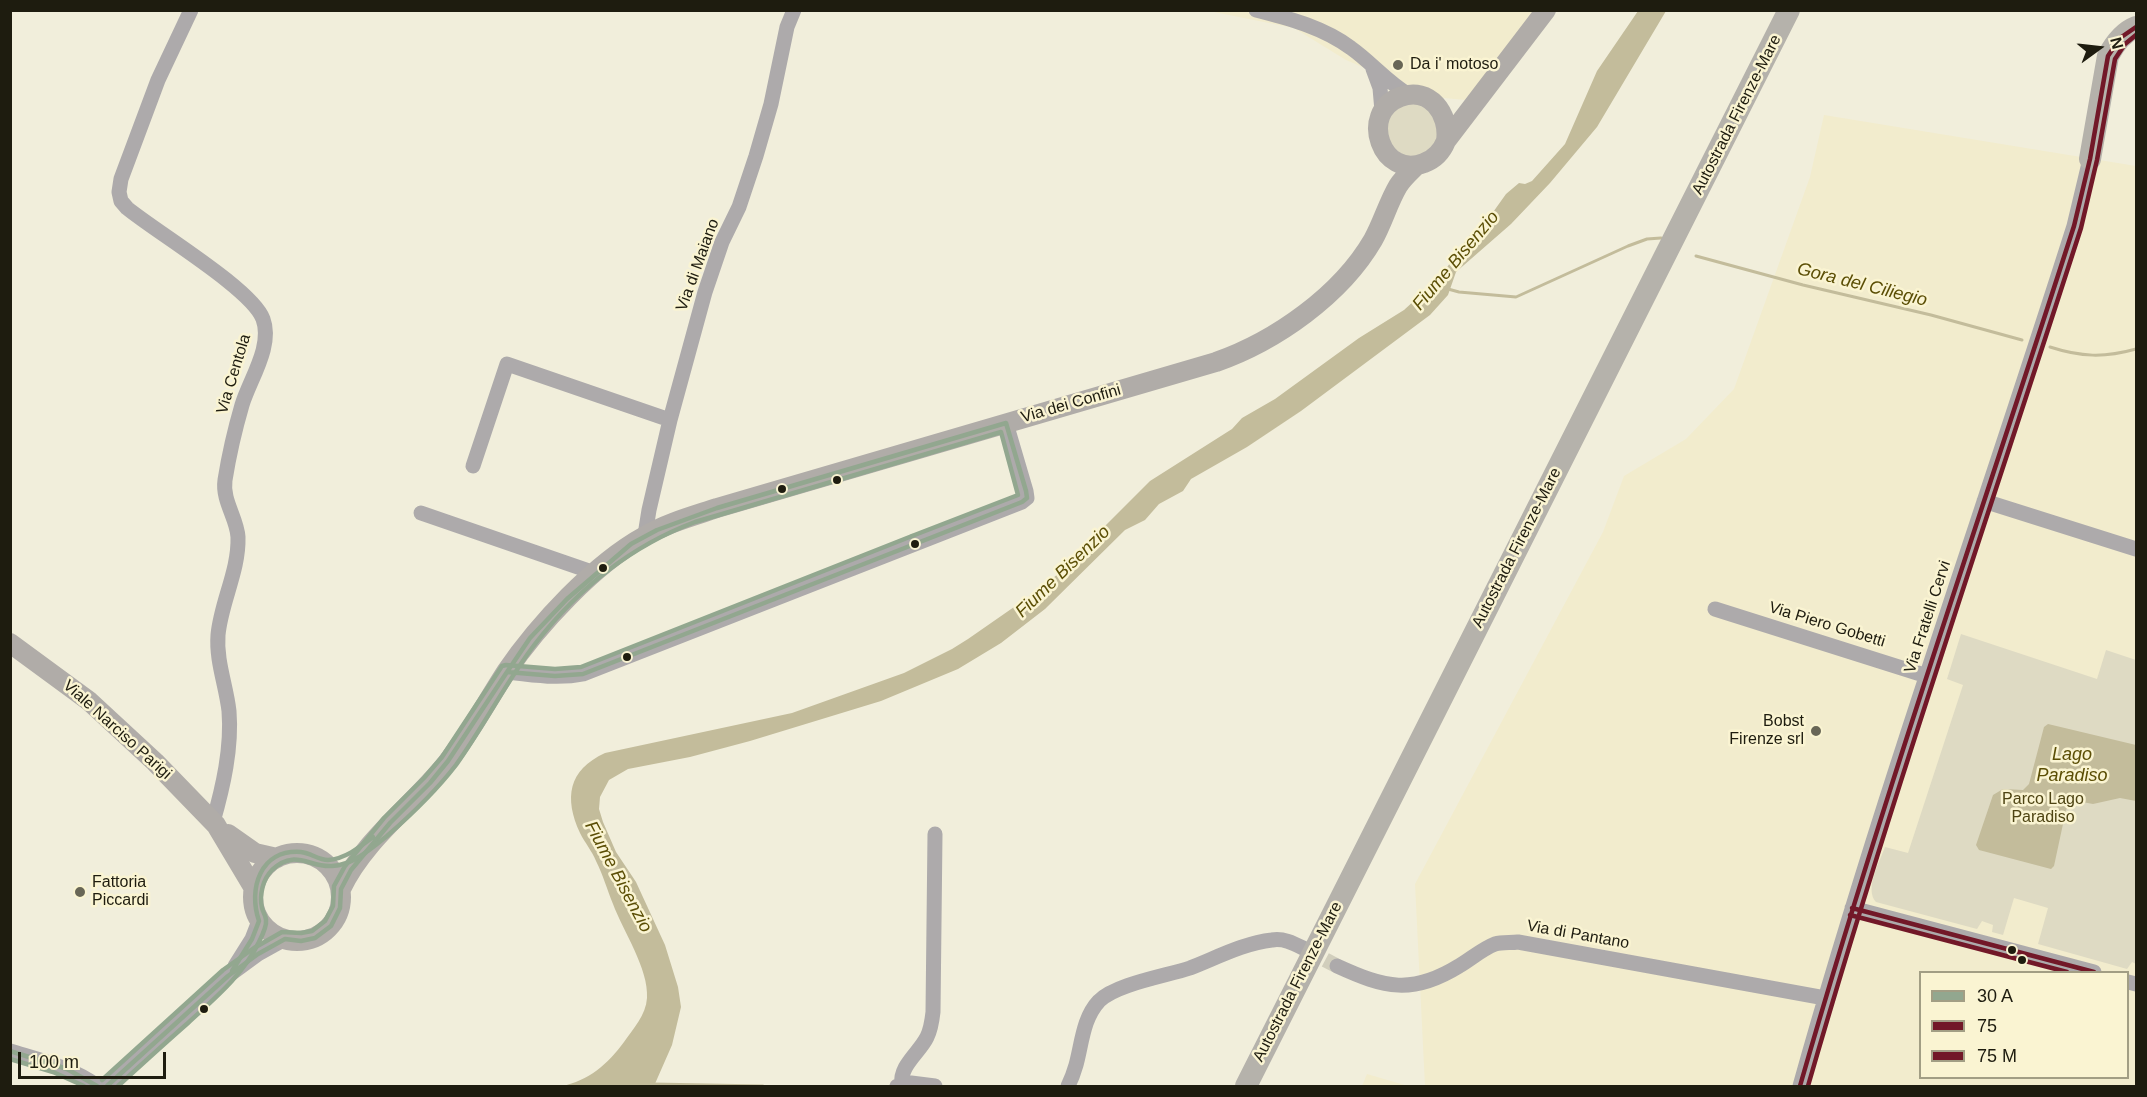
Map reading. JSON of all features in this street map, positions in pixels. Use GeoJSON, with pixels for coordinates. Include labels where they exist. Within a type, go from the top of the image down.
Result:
{"type":"FeatureCollection","features":[{"type":"Feature","properties":{"kind":"highway","name":"Autostrada Firenze-Mare"},"geometry":{"type":"LineString","coordinates":[[1246,1086],[1789,10]]}},
{"type":"Feature","properties":{"kind":"highway","name":"Autostrada Firenze-Mare"},"geometry":{"type":"LineString","coordinates":[[1262,1086],[1805,10]]}},
{"type":"Feature","properties":{"kind":"highway"},"geometry":{"type":"LineString","coordinates":[[2090,159],[2108,56],[2128,30],[2136,27]]}},
{"type":"Feature","properties":{"kind":"main road","name":"Via dei Confini"},"geometry":{"type":"LineString","coordinates":[[285,939],[301,941],[310,939],[328,929],[340,908],[341,889],[351,870],[390,823],[430,783],[448,761],[530,638],[567,599],[614,557],[645,535],[717,508],[1216,362],[1254,346],[1291,324],[1319,302],[1357,263],[1379,228],[1397,186],[1417,165],[1436,156],[1546,10]]}},
{"type":"Feature","properties":{"kind":"main road"},"geometry":{"type":"LineString","coordinates":[[1382,111],[1395,100],[1409,95],[1424,97],[1438,106],[1459,107],[1481,97]]}},
{"type":"Feature","properties":{"kind":"main road"},"geometry":{"type":"LineString","coordinates":[[1438,106],[1447,125],[1446,141]]}},
{"type":"Feature","properties":{"kind":"main road","name":"Via dei Confini"},"geometry":{"type":"LineString","coordinates":[[1379,228],[1390,183],[1388,157],[1378,136],[1378,121],[1382,111]]}},
{"type":"Feature","properties":{"kind":"main road"},"geometry":{"type":"LineString","coordinates":[[1388,157],[1404,165],[1417,165]]}},
{"type":"Feature","properties":{"kind":"main road","name":"Viale Narciso Parigi"},"geometry":{"type":"LineString","coordinates":[[10,643],[66,683],[112,722],[214,824],[248,849],[278,858]]}},
{"type":"Feature","properties":{"kind":"main road","name":"Via dei Confini"},"geometry":{"type":"LineString","coordinates":[[324,861],[349,854],[390,823]]}},
{"type":"Feature","properties":{"kind":"main road","name":"Viale Narciso Parigi"},"geometry":{"type":"LineString","coordinates":[[214,824],[253,887]]}},
{"type":"Feature","properties":{"kind":"main road"},"geometry":{"type":"LineString","coordinates":[[285,939],[268,930],[259,921],[254,906],[253,887],[262,870],[278,858],[301,852],[324,861],[334,872],[341,889]]}},
{"type":"Feature","properties":{"kind":"street","name":"Via Centola"},"geometry":{"type":"LineString","coordinates":[[191,10],[158,80],[130,154],[119,192],[126,208],[254,304],[262,316],[265,327],[261,353],[242,404],[224,484],[226,499],[238,536],[235,566],[218,633],[218,654],[229,711],[228,751],[214,824]]}},
{"type":"Feature","properties":{"kind":"street","name":"Via di Maiano"},"geometry":{"type":"LineString","coordinates":[[645,535],[670,420],[705,292],[722,242],[739,207],[756,156],[771,104],[787,27],[794,10]]}},
{"type":"Feature","properties":{"kind":"street"},"geometry":{"type":"LineString","coordinates":[[1256,10],[1296,15],[1336,37],[1356,51],[1387,80],[1409,95]]}},
{"type":"Feature","properties":{"kind":"street"},"geometry":{"type":"LineString","coordinates":[[1372,67],[1380,88],[1382,111]]}},
{"type":"Feature","properties":{"kind":"street","name":"Via Fratelli Cervi"},"geometry":{"type":"LineString","coordinates":[[1800,1086],[1852,908],[2074,226],[2090,159]]}},
{"type":"Feature","properties":{"kind":"street"},"geometry":{"type":"LineString","coordinates":[[473,466],[507,364],[670,420]]}},
{"type":"Feature","properties":{"kind":"street"},"geometry":{"type":"LineString","coordinates":[[506,672],[572,676],[584,674],[1022,502],[1027,498],[1026,491],[1006,423]]}},
{"type":"Feature","properties":{"kind":"street"},"geometry":{"type":"LineString","coordinates":[[1984,501],[2136,549]]}},
{"type":"Feature","properties":{"kind":"street"},"geometry":{"type":"LineString","coordinates":[[421,513],[595,573]]}},
{"type":"Feature","properties":{"kind":"street","name":"Via Piero Gobetti"},"geometry":{"type":"LineString","coordinates":[[1715,609],[1928,676]]}},
{"type":"Feature","properties":{"kind":"street"},"geometry":{"type":"LineString","coordinates":[[935,834],[933,1012],[927,1037],[905,1068],[899,1085],[911,1083],[935,1086]]}},
{"type":"Feature","properties":{"kind":"street"},"geometry":{"type":"LineString","coordinates":[[1852,908],[2090,971]]}},
{"type":"Feature","properties":{"kind":"street","name":"Via dei Confini"},"geometry":{"type":"LineString","coordinates":[[228,976],[252,939],[259,921]]}},
{"type":"Feature","properties":{"kind":"street","name":"Via dei Confini"},"geometry":{"type":"LineString","coordinates":[[107,1086],[228,976],[258,954],[285,939]]}},
{"type":"Feature","properties":{"kind":"street"},"geometry":{"type":"LineString","coordinates":[[1068,1086],[1076,1066],[1080,1040],[1089,1017],[1100,1000],[1119,989],[1260,942],[1275,939],[1288,941],[1303,948]]}},
{"type":"Feature","properties":{"kind":"street","name":"Via di Pantano"},"geometry":{"type":"LineString","coordinates":[[1337,966],[1382,984],[1403,986],[1443,975],[1496,944],[1518,942],[1825,999]]}},
{"type":"Feature","properties":{"kind":"street"},"geometry":{"type":"LineString","coordinates":[[10,1051],[51,1064],[97,1086]]}},
{"type":"Feature","properties":{"kind":"shaded area"},"geometry":{"type":"Polygon","coordinates":[[[1209,11],[1534,11],[1466,100],[1444,98],[1400,83],[1346,60],[1294,28],[1209,11]]]}},
{"type":"Feature","properties":{"kind":"shaded area"},"geometry":{"type":"Polygon","coordinates":[[[1824,115],[2136,166],[2136,1086],[1425,1086],[1415,884],[1603,532],[1624,476],[1686,439],[1734,389],[1810,177],[1824,115]]]}},
{"type":"Feature","properties":{"kind":"shaded area"},"geometry":{"type":"Polygon","coordinates":[[[1367,1074],[1408,1086],[1362,1086],[1367,1074]]]}},
{"type":"Feature","properties":{"kind":"green space"},"geometry":{"type":"Polygon","coordinates":[[[1415,103],[1434,112],[1439,138],[1426,155],[1405,157],[1388,143],[1386,121],[1399,106],[1415,103]]]}},
{"type":"Feature","properties":{"kind":"green space","name":"Parco Lago Paradiso"},"geometry":{"type":"Polygon","coordinates":[[[1961,634],[2097,679],[2106,650],[2136,660],[2136,964],[2132,962],[2127,969],[2038,944],[2048,908],[2014,898],[2003,935],[1992,932],[1993,925],[1982,921],[1977,929],[1876,902],[1873,896],[1872,883],[1885,847],[1908,853],[1963,685],[1947,679],[1961,634]]]}},
{"type":"Feature","properties":{"kind":"water","name":"Fiume Bisenzio"},"geometry":{"type":"Polygon","coordinates":[[[1638,11],[1666,11],[1597,127],[1550,183],[1511,224],[1456,272],[1448,295],[1430,315],[1301,411],[1247,447],[1191,479],[1183,491],[1159,504],[1145,520],[1125,530],[1045,609],[1001,643],[958,669],[881,701],[750,741],[690,757],[628,769],[609,780],[600,797],[599,809],[603,822],[616,852],[636,882],[665,945],[678,987],[681,1007],[672,1045],[654,1086],[562,1086],[589,1076],[611,1057],[638,1021],[647,998],[647,987],[640,963],[617,915],[593,854],[575,820],[571,797],[573,786],[583,768],[605,753],[792,713],[904,673],[952,649],[1027,598],[1062,571],[1150,481],[1232,429],[1242,418],[1275,399],[1359,338],[1404,310],[1441,276],[1468,237],[1486,222],[1506,194],[1519,183],[1525,184],[1532,181],[1565,144],[1597,71],[1638,11]]]}},
{"type":"Feature","properties":{"kind":"water","name":"Lago Paradiso"},"geometry":{"type":"Polygon","coordinates":[[[2048,724],[2136,745],[2136,801],[2120,798],[2093,804],[2077,801],[2071,804],[2066,810],[2054,866],[2051,869],[1979,850],[1976,845],[1993,795],[2003,789],[2023,790],[2029,784],[2044,727],[2048,724]]]}},
{"type":"Feature","properties":{"kind":"waterway","name":"Gora del Ciliegio"},"geometry":{"type":"LineString","coordinates":[[1448,289],[1516,297],[1628,246],[1647,239],[1661,238]]}},
{"type":"Feature","properties":{"kind":"waterway","name":"Gora del Ciliegio"},"geometry":{"type":"LineString","coordinates":[[1696,256],[2022,340]]}},
{"type":"Feature","properties":{"kind":"waterway","name":"Gora del Ciliegio"},"geometry":{"type":"LineString","coordinates":[[2050,347],[2072,353],[2093,355],[2136,349]]}},
{"type":"Feature","properties":{"kind":"waterway"},"geometry":{"type":"LineString","coordinates":[[652,1084],[763,1086]]}},
{"type":"Feature","properties":{"kind":"tunnel"},"geometry":{"type":"LineString","coordinates":[[1305,949],[1337,966]]}},
{"type":"Feature","properties":{"kind":"transit line","name":"75"},"geometry":{"type":"LineString","coordinates":[[1800,1086],[1899,762],[2074,226],[2090,159],[2108,56],[2120,38],[2136,27]]}},
{"type":"Feature","properties":{"kind":"transit line"},"geometry":{"type":"LineString","coordinates":[[1808,1086],[1907,763],[2081,228],[2097,160],[2115,59],[2125,44],[2136,35]]}},
{"type":"Feature","properties":{"kind":"transit line"},"geometry":{"type":"LineString","coordinates":[[1006,423],[1026,491],[1027,498],[1022,502],[583,674],[555,676],[507,672],[530,638],[567,599],[631,544],[657,530],[717,508],[1006,423]]}},
{"type":"Feature","properties":{"kind":"transit line"},"geometry":{"type":"LineString","coordinates":[[118,1086],[218,995],[245,965],[265,928],[266,918],[262,908],[261,893],[266,878],[272,870],[288,860],[302,860],[324,866],[347,863],[361,856],[387,836],[423,802],[456,765],[524,659],[551,624],[587,588],[627,557],[671,532],[695,522],[1001,432],[1018,495],[912,536]]}},
{"type":"Feature","properties":{"kind":"transit line"},"geometry":{"type":"LineString","coordinates":[[102,1080],[223,970],[282,932],[312,931],[325,921],[333,906],[334,886],[345,866],[384,818],[442,757],[502,666],[555,669],[581,667],[912,536]]}},
{"type":"Feature","properties":{"kind":"transit line"},"geometry":{"type":"LineString","coordinates":[[107,1086],[228,976],[258,954],[285,939],[301,941],[315,938],[331,926],[340,908],[341,889],[351,870],[390,823],[430,783],[448,761],[507,672]]}},
{"type":"Feature","properties":{"kind":"transit line"},"geometry":{"type":"LineString","coordinates":[[232,971],[252,939],[259,921],[255,896],[260,873],[267,864],[287,853],[301,852],[324,860],[334,859],[352,852],[373,837]]}},
{"type":"Feature","properties":{"kind":"transit line","name":"75"},"geometry":{"type":"LineString","coordinates":[[1852,908],[2090,971]]}},
{"type":"Feature","properties":{"kind":"transit line"},"geometry":{"type":"LineString","coordinates":[[1850,915],[2063,971]]}},
{"type":"Feature","properties":{"kind":"transit line"},"geometry":{"type":"LineString","coordinates":[[10,1051],[67,1069],[97,1086]]}},
{"type":"Feature","properties":{"kind":"transit line"},"geometry":{"type":"LineString","coordinates":[[10,1059],[53,1072],[84,1086]]}},
{"type":"Feature","properties":{"kind":"place","name":"Da i' motoso"},"geometry":{"type":"Point","coordinates":[1398,65]}},
{"type":"Feature","properties":{"kind":"place","name":"Bobst Firenze srl"},"geometry":{"type":"Point","coordinates":[1816,731]}},
{"type":"Feature","properties":{"kind":"place","name":"Fattoria Piccardi"},"geometry":{"type":"Point","coordinates":[80,892]}}]}
